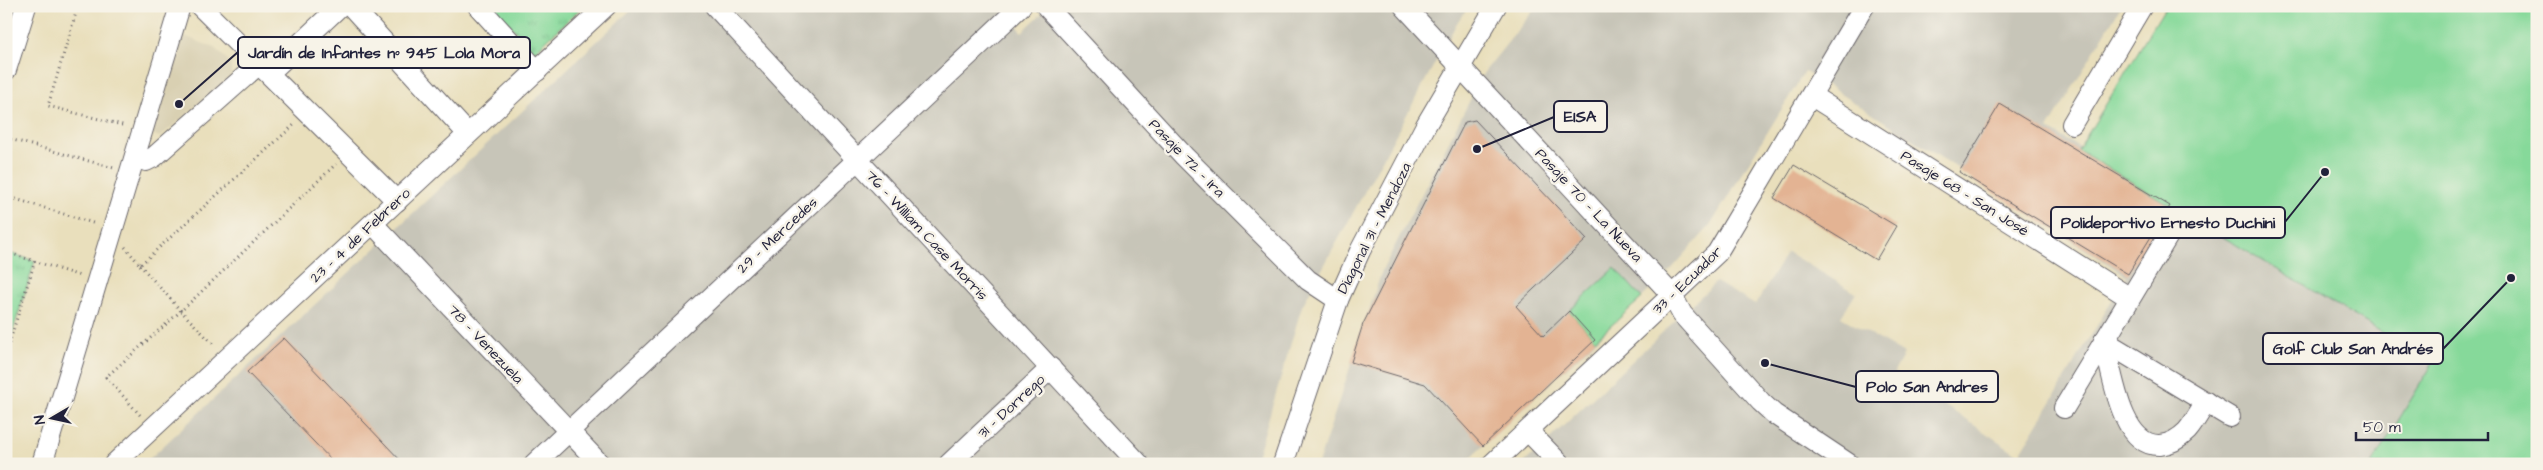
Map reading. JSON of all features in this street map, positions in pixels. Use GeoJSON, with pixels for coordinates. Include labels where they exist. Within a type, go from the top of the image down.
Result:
{"type":"FeatureCollection","features":[{"type":"Feature","properties":{"kind":"street"},"geometry":{"type":"LineString","coordinates":[[6,70],[26,6]]}},
{"type":"Feature","properties":{"kind":"street"},"geometry":{"type":"LineString","coordinates":[[200,6],[349,152],[397,202]]}},
{"type":"Feature","properties":{"kind":"street"},"geometry":{"type":"LineString","coordinates":[[132,165],[154,157],[340,6]]}},
{"type":"Feature","properties":{"kind":"street"},"geometry":{"type":"LineString","coordinates":[[351,6],[468,134]]}},
{"type":"Feature","properties":{"kind":"street"},"geometry":{"type":"LineString","coordinates":[[478,6],[537,71]]}},
{"type":"Feature","properties":{"kind":"street","name":"23 - 4 de Febrero"},"geometry":{"type":"LineString","coordinates":[[114,464],[606,6]]}},
{"type":"Feature","properties":{"kind":"street","name":"76 - William Case Morris"},"geometry":{"type":"LineString","coordinates":[[715,6],[1139,464]]}},
{"type":"Feature","properties":{"kind":"street","name":"29 - Mercedes"},"geometry":{"type":"LineString","coordinates":[[534,464],[1020,6]]}},
{"type":"Feature","properties":{"kind":"street","name":"Pasaje 72 - Ira"},"geometry":{"type":"LineString","coordinates":[[1046,6],[1184,156],[1308,280],[1338,300]]}},
{"type":"Feature","properties":{"kind":"street","name":"Pasaje 70 - La Nueva"},"geometry":{"type":"LineString","coordinates":[[1404,6],[1672,294],[1682,314],[1761,402],[1774,414],[1849,464]]}},
{"type":"Feature","properties":{"kind":"street","name":"Diagonal 31 - Mendoza"},"geometry":{"type":"LineString","coordinates":[[1283,464],[1338,300],[1365,243],[1459,65],[1496,6]]}},
{"type":"Feature","properties":{"kind":"street","name":"33 - Ecuador"},"geometry":{"type":"LineString","coordinates":[[1492,464],[1717,253],[1864,6]]}},
{"type":"Feature","properties":{"kind":"street"},"geometry":{"type":"LineString","coordinates":[[2072,124],[2142,6]]}},
{"type":"Feature","properties":{"kind":"street"},"geometry":{"type":"LineString","coordinates":[[42,464],[95,281],[144,130],[174,7]]}},
{"type":"Feature","properties":{"kind":"street","name":"Pasaje 68 - San José"},"geometry":{"type":"LineString","coordinates":[[1812,96],[2124,295]]}},
{"type":"Feature","properties":{"kind":"street"},"geometry":{"type":"LineString","coordinates":[[2064,408],[2104,341],[2124,295],[2177,221]]}},
{"type":"Feature","properties":{"kind":"street","name":"78 - Venezuela"},"geometry":{"type":"LineString","coordinates":[[373,224],[600,464]]}},
{"type":"Feature","properties":{"kind":"street"},"geometry":{"type":"LineString","coordinates":[[2104,341],[2230,417]]}},
{"type":"Feature","properties":{"kind":"street"},"geometry":{"type":"LineString","coordinates":[[2104,341],[2122,412],[2127,424],[2142,440],[2158,445],[2176,440],[2186,432],[2206,402]]}},
{"type":"Feature","properties":{"kind":"street","name":"31 - Dorrego"},"geometry":{"type":"LineString","coordinates":[[949,464],[1051,368]]}},
{"type":"Feature","properties":{"kind":"street"},"geometry":{"type":"LineString","coordinates":[[1528,431],[1560,464]]}},
{"type":"Feature","properties":{"kind":"path"},"geometry":{"type":"LineString","coordinates":[[78,6],[48,106],[144,130]]}},
{"type":"Feature","properties":{"kind":"path"},"geometry":{"type":"LineString","coordinates":[[140,266],[308,112]]}},
{"type":"Feature","properties":{"kind":"path"},"geometry":{"type":"LineString","coordinates":[[6,138],[132,165]]}},
{"type":"Feature","properties":{"kind":"path"},"geometry":{"type":"LineString","coordinates":[[152,428],[106,378],[349,152]]}},
{"type":"Feature","properties":{"kind":"path"},"geometry":{"type":"LineString","coordinates":[[6,196],[111,229],[140,266],[227,359]]}},
{"type":"Feature","properties":{"kind":"path"},"geometry":{"type":"LineString","coordinates":[[6,252],[95,281]]}},
{"type":"Feature","properties":{"kind":"path"},"geometry":{"type":"LineString","coordinates":[[6,353],[35,261]]}},
{"type":"Feature","properties":{"kind":"shaded area"},"geometry":{"type":"Polygon","coordinates":[[[635,6],[1003,6],[1022,32],[1050,6],[1469,6],[1458,21],[1302,306],[1255,464],[144,464],[635,6]]]}},
{"type":"Feature","properties":{"kind":"shaded area"},"geometry":{"type":"Polygon","coordinates":[[[1537,6],[2121,6],[2048,129],[2174,202],[2172,206],[2433,363],[2372,464],[1523,464],[1716,282],[1755,305],[1787,252],[1856,293],[1841,317],[1904,354],[1894,372],[2019,455],[2127,276],[1805,71],[1710,226],[1668,273],[1464,464],[1318,464],[1382,271],[1485,71],[1537,6]]]}},
{"type":"Feature","properties":{"kind":"shaded area"},"geometry":{"type":"Polygon","coordinates":[[[182,35],[214,48],[231,63],[231,75],[160,137],[152,134],[182,35]]]}},
{"type":"Feature","properties":{"kind":"green space"},"geometry":{"type":"Polygon","coordinates":[[[493,6],[583,6],[534,52],[493,6]]]}},
{"type":"Feature","properties":{"kind":"green space"},"geometry":{"type":"Polygon","coordinates":[[[2166,6],[2537,6],[2537,464],[2372,464],[2433,363],[2078,150],[2166,6]]]}},
{"type":"Feature","properties":{"kind":"green space"},"geometry":{"type":"Polygon","coordinates":[[[6,252],[35,261],[6,353],[6,252]]]}},
{"type":"Feature","properties":{"kind":"green space"},"geometry":{"type":"Polygon","coordinates":[[[1615,268],[1642,298],[1595,340],[1569,311],[1615,268]]]}},
{"type":"Feature","properties":{"kind":"building"},"geometry":{"type":"Polygon","coordinates":[[[2000,104],[2170,206],[2128,274],[1959,172],[2000,104]]]}},
{"type":"Feature","properties":{"kind":"building"},"geometry":{"type":"Polygon","coordinates":[[[1475,120],[1587,239],[1516,306],[1543,336],[1569,311],[1595,340],[1483,446],[1425,384],[1351,362],[1363,324],[1465,122],[1475,120]]]}},
{"type":"Feature","properties":{"kind":"building"},"geometry":{"type":"Polygon","coordinates":[[[1794,165],[1896,226],[1876,260],[1774,198],[1794,165]]]}},
{"type":"Feature","properties":{"kind":"building"},"geometry":{"type":"Polygon","coordinates":[[[284,338],[404,464],[335,464],[247,372],[284,338]]]}},
{"type":"Feature","properties":{"kind":"place","name":"Jardín de Infantes nº 945 Lola Mora"},"geometry":{"type":"Point","coordinates":[179,104]}},
{"type":"Feature","properties":{"kind":"place","name":"EISA"},"geometry":{"type":"Point","coordinates":[1477,149]}},
{"type":"Feature","properties":{"kind":"place","name":"Polideportivo Ernesto Duchini"},"geometry":{"type":"Point","coordinates":[2325,172]}},
{"type":"Feature","properties":{"kind":"place","name":"Golf Club San Andrés"},"geometry":{"type":"Point","coordinates":[2511,278]}},
{"type":"Feature","properties":{"kind":"place","name":"Polo San Andres"},"geometry":{"type":"Point","coordinates":[1765,363]}}]}
